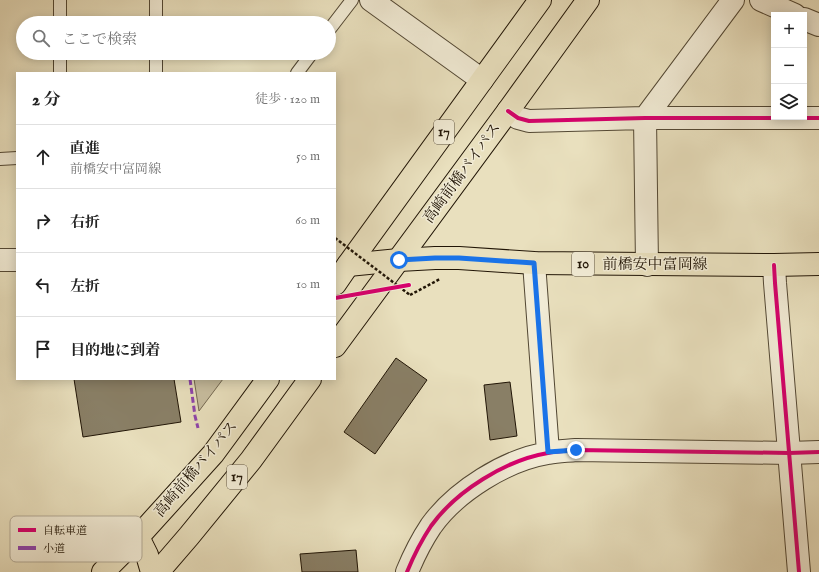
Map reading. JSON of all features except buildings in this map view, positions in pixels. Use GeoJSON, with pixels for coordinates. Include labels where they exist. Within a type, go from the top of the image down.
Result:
{"type":"FeatureCollection","features":[{"type":"Feature","properties":{"kind":"main road","name":"17"},"geometry":{"type":"LineString","coordinates":[[336,281],[342,265],[482,80],[540,0]]}},
{"type":"Feature","properties":{"kind":"main road","name":"高崎前橋バイパス"},"geometry":{"type":"LineString","coordinates":[[336,345],[508,112],[588,0]]}},
{"type":"Feature","properties":{"kind":"main road","name":"前橋安中富岡線"},"geometry":{"type":"LineString","coordinates":[[342,265],[435,258],[459,258],[534,263],[647,265],[819,264]]}},
{"type":"Feature","properties":{"kind":"main road","name":"高崎前橋バイパス"},"geometry":{"type":"LineString","coordinates":[[142,533],[213,454],[267,380]]}},
{"type":"Feature","properties":{"kind":"main road","name":"17"},"geometry":{"type":"LineString","coordinates":[[158,572],[251,460],[309,380]]}},
{"type":"Feature","properties":{"kind":"main road"},"geometry":{"type":"LineString","coordinates":[[142,545],[147,555],[152,572]]}},
{"type":"Feature","properties":{"kind":"main road","name":"高崎前橋バイパス"},"geometry":{"type":"LineString","coordinates":[[103,572],[113,562]]}},
{"type":"Feature","properties":{"kind":"street"},"geometry":{"type":"LineString","coordinates":[[371,0],[482,80]]}},
{"type":"Feature","properties":{"kind":"street"},"geometry":{"type":"LineString","coordinates":[[647,265],[645,118],[733,0]]}},
{"type":"Feature","properties":{"kind":"street"},"geometry":{"type":"LineString","coordinates":[[761,0],[789,12]]}},
{"type":"Feature","properties":{"kind":"street"},"geometry":{"type":"LineString","coordinates":[[807,20],[819,25]]}},
{"type":"Feature","properties":{"kind":"street"},"geometry":{"type":"LineString","coordinates":[[508,112],[518,118],[529,121],[645,118],[819,118]]}},
{"type":"Feature","properties":{"kind":"street"},"geometry":{"type":"LineString","coordinates":[[0,260],[16,260]]}},
{"type":"Feature","properties":{"kind":"street"},"geometry":{"type":"LineString","coordinates":[[534,263],[548,452]]}},
{"type":"Feature","properties":{"kind":"street"},"geometry":{"type":"LineString","coordinates":[[774,265],[799,572]]}},
{"type":"Feature","properties":{"kind":"street"},"geometry":{"type":"LineString","coordinates":[[407,572],[416,549],[431,525],[451,503],[485,478],[515,462],[548,452],[576,450],[789,453],[819,452]]}},
{"type":"Feature","properties":{"kind":"lane"},"geometry":{"type":"LineString","coordinates":[[60,0],[60,16]]}},
{"type":"Feature","properties":{"kind":"lane"},"geometry":{"type":"LineString","coordinates":[[156,0],[156,16]]}},
{"type":"Feature","properties":{"kind":"lane"},"geometry":{"type":"LineString","coordinates":[[336,21],[352,0]]}},
{"type":"Feature","properties":{"kind":"lane"},"geometry":{"type":"LineString","coordinates":[[60,60],[60,72]]}},
{"type":"Feature","properties":{"kind":"lane"},"geometry":{"type":"LineString","coordinates":[[156,60],[156,72]]}},
{"type":"Feature","properties":{"kind":"lane"},"geometry":{"type":"LineString","coordinates":[[297,72],[306,60]]}},
{"type":"Feature","properties":{"kind":"lane"},"geometry":{"type":"LineString","coordinates":[[0,159],[16,158]]}},
{"type":"Feature","properties":{"kind":"path"},"geometry":{"type":"LineString","coordinates":[[336,239],[410,296],[441,279]]}},
{"type":"Feature","properties":{"kind":"path"},"geometry":{"type":"LineString","coordinates":[[376,291],[403,286]]}},
{"type":"Feature","properties":{"kind":"shaded area"},"geometry":{"type":"Polygon","coordinates":[[[194,380],[222,380],[199,411],[194,380]]]}},
{"type":"Feature","properties":{"kind":"marked path"},"geometry":{"type":"LineString","coordinates":[[190,380],[198,428]]}},
{"type":"Feature","properties":{"kind":"cycle path"},"geometry":{"type":"LineString","coordinates":[[508,111],[518,118],[529,121],[645,118],[819,118]]}},
{"type":"Feature","properties":{"kind":"cycle path"},"geometry":{"type":"LineString","coordinates":[[774,265],[799,572]]}},
{"type":"Feature","properties":{"kind":"cycle path"},"geometry":{"type":"LineString","coordinates":[[336,298],[409,285]]}},
{"type":"Feature","properties":{"kind":"cycle path"},"geometry":{"type":"LineString","coordinates":[[407,572],[418,548],[431,526],[441,513],[454,501],[483,479],[516,462],[532,457],[551,452],[576,450],[789,453],[819,452]]}},
{"type":"Feature","properties":{"kind":"route"},"geometry":{"type":"LineString","coordinates":[[399,260],[459,258],[534,263],[548,452],[576,450]]}}]}
